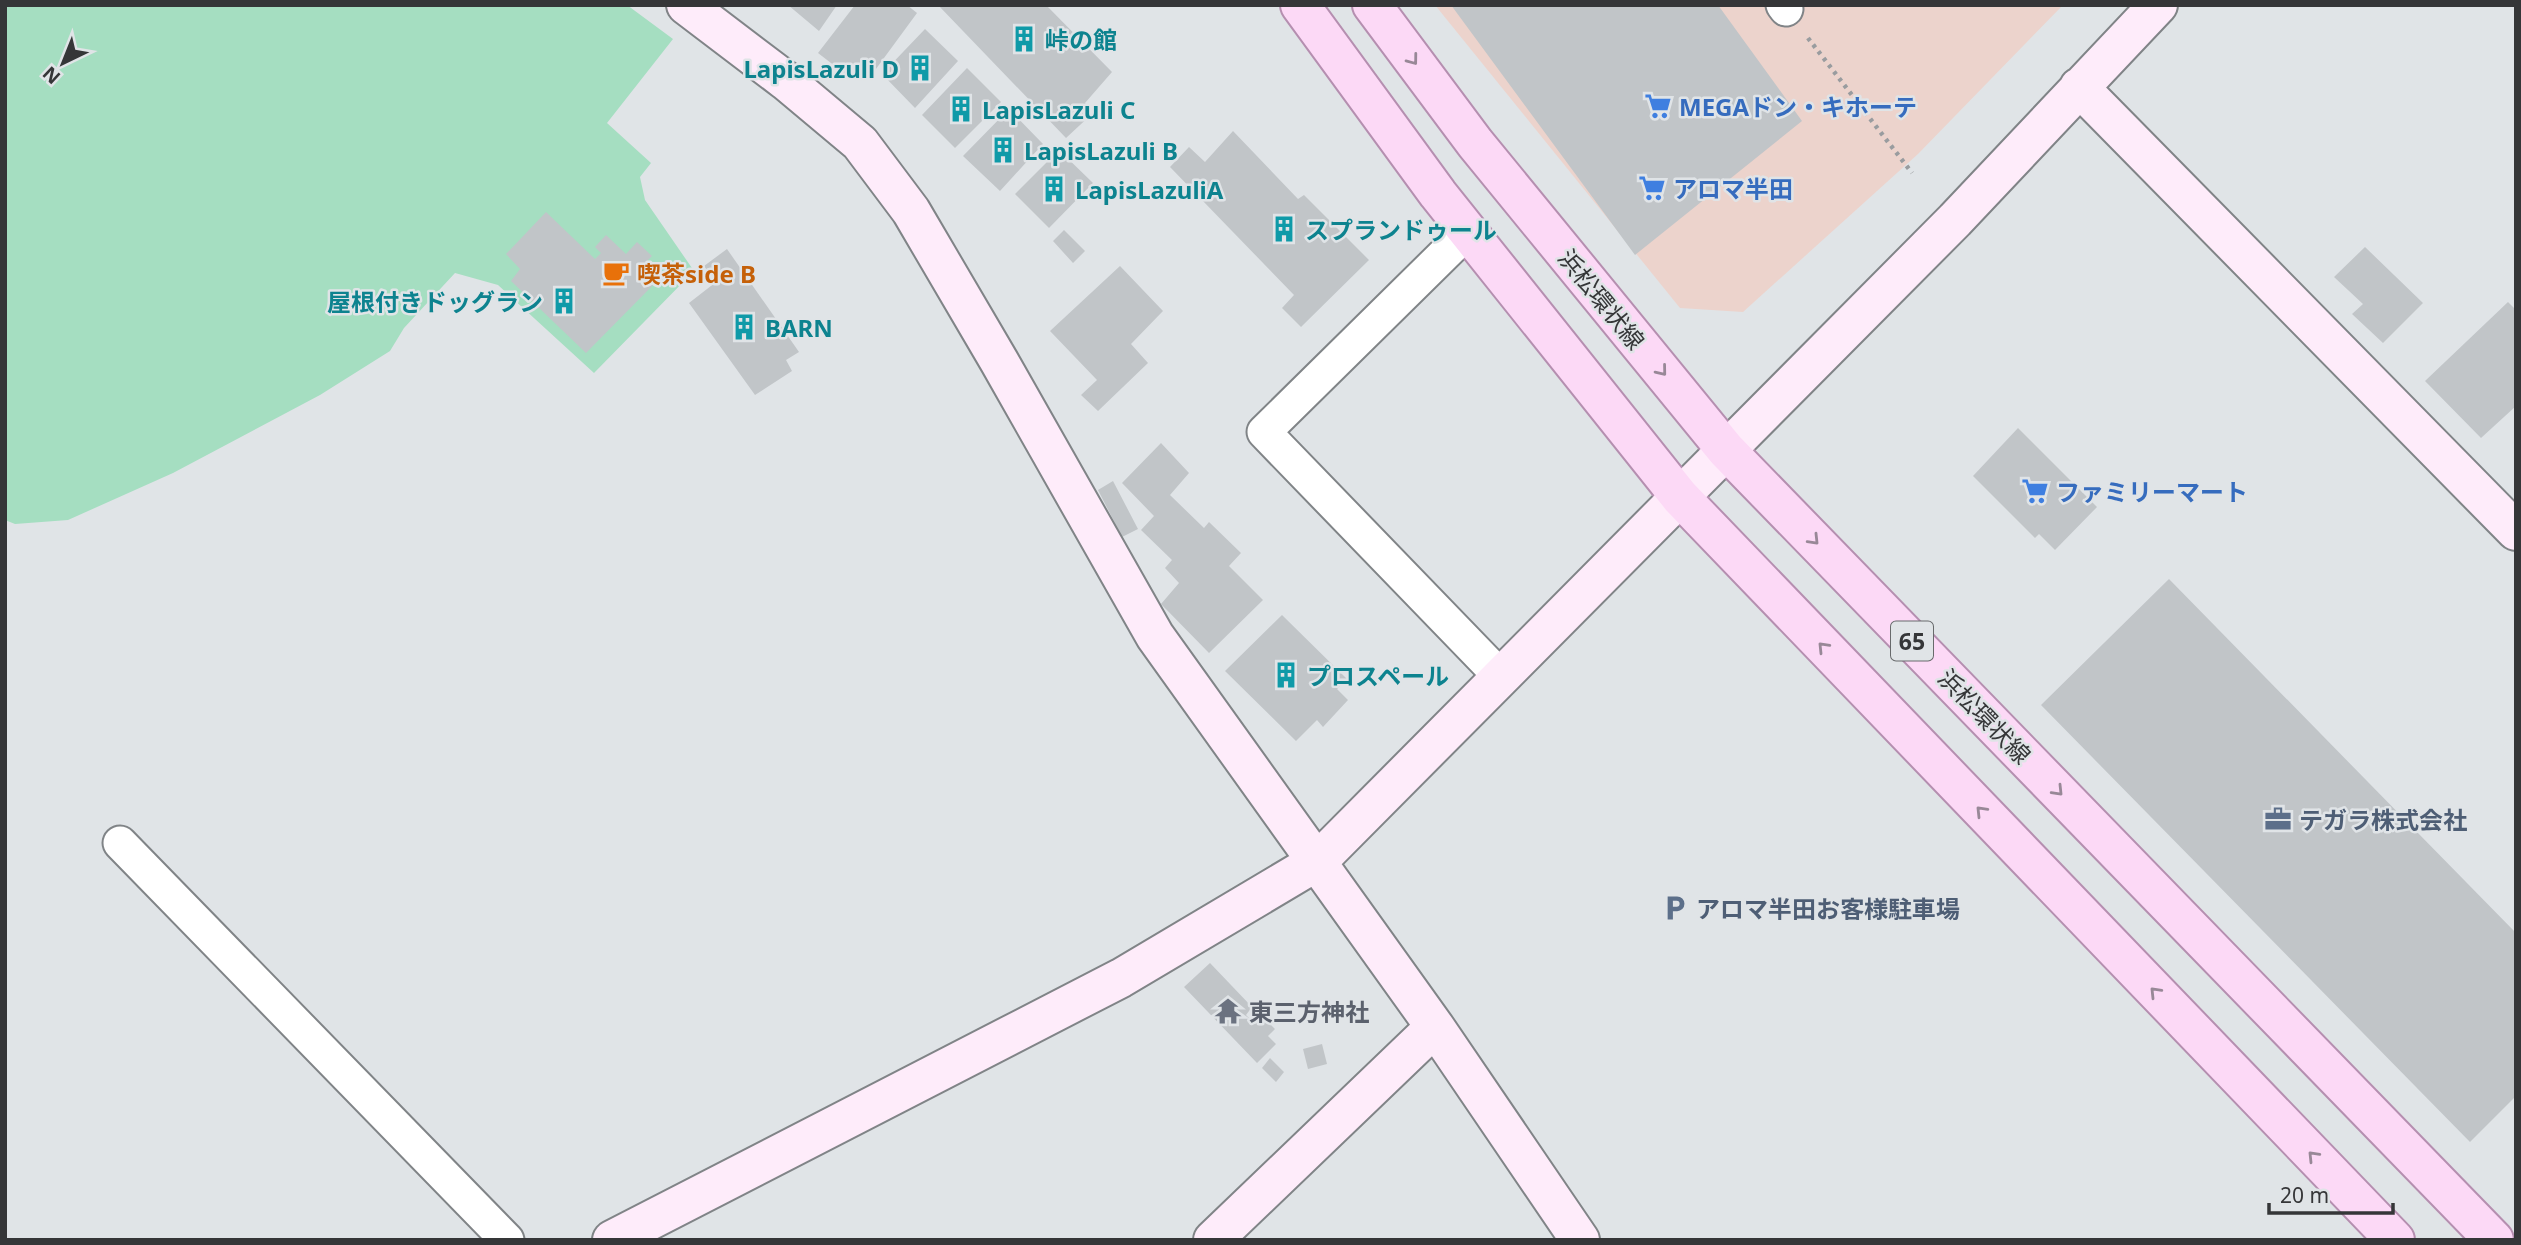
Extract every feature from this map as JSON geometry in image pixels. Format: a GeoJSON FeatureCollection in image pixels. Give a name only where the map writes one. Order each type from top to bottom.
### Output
{"type":"FeatureCollection","features":[{"type":"Feature","properties":{"kind":"main road"},"geometry":{"type":"LineString","coordinates":[[1300,5],[1468,231],[1679,497],[2395,1240]]}},
{"type":"Feature","properties":{"kind":"main road","name":"浜松環状線"},"geometry":{"type":"LineString","coordinates":[[1372,5],[1475,143],[1726,450],[2494,1240]]}},
{"type":"Feature","properties":{"kind":"street"},"geometry":{"type":"LineString","coordinates":[[686,5],[786,81],[860,143],[911,211],[1155,636],[1435,1027],[1580,1240]]}},
{"type":"Feature","properties":{"kind":"street"},"geometry":{"type":"LineString","coordinates":[[612,1240],[1121,978],[1318,861],[1955,220],[2158,5]]}},
{"type":"Feature","properties":{"kind":"street"},"geometry":{"type":"LineString","coordinates":[[2078,87],[2516,531]]}},
{"type":"Feature","properties":{"kind":"street"},"geometry":{"type":"LineString","coordinates":[[1468,231],[1264,432],[1501,677]]}},
{"type":"Feature","properties":{"kind":"street"},"geometry":{"type":"LineString","coordinates":[[120,843],[508,1240]]}},
{"type":"Feature","properties":{"kind":"street"},"geometry":{"type":"LineString","coordinates":[[1213,1240],[1435,1027]]}},
{"type":"Feature","properties":{"kind":"path"},"geometry":{"type":"LineString","coordinates":[[1784,7],[1912,173]]}},
{"type":"Feature","properties":{"kind":"shaded area"},"geometry":{"type":"Polygon","coordinates":[[[1435,5],[2063,5],[1918,154],[1743,312],[1680,308],[1435,5]]]}},
{"type":"Feature","properties":{"kind":"green space"},"geometry":{"type":"Polygon","coordinates":[[[5,5],[627,5],[673,39],[607,123],[651,163],[640,177],[645,200],[694,271],[594,373],[498,285],[455,273],[404,328],[390,351],[320,395],[173,473],[68,520],[15,524],[5,520],[5,5]]]}},
{"type":"Feature","properties":{"kind":"building"},"geometry":{"type":"Polygon","coordinates":[[[788,5],[837,5],[819,31],[788,5]]]}},
{"type":"Feature","properties":{"kind":"building"},"geometry":{"type":"Polygon","coordinates":[[[855,5],[907,5],[917,13],[873,73],[864,67],[853,80],[818,53],[855,5]]]}},
{"type":"Feature","properties":{"kind":"building","name":"峠の館"},"geometry":{"type":"Polygon","coordinates":[[[938,5],[1046,5],[1112,72],[1085,103],[1094,112],[1066,138],[938,5]]]}},
{"type":"Feature","properties":{"kind":"building","name":"アロマ半田"},"geometry":{"type":"Polygon","coordinates":[[[1451,5],[1718,5],[1802,121],[1635,255],[1451,5]]]}},
{"type":"Feature","properties":{"kind":"building","name":"LapisLazuli D"},"geometry":{"type":"Polygon","coordinates":[[[925,29],[958,61],[915,108],[882,74],[925,29]]]}},
{"type":"Feature","properties":{"kind":"building","name":"LapisLazuli C"},"geometry":{"type":"Polygon","coordinates":[[[967,68],[1001,102],[955,148],[922,115],[967,68]]]}},
{"type":"Feature","properties":{"kind":"building","name":"LapisLazuli B"},"geometry":{"type":"Polygon","coordinates":[[[1009,109],[1043,144],[1000,191],[963,156],[1009,109]]]}},
{"type":"Feature","properties":{"kind":"building","name":"スプランドゥール"},"geometry":{"type":"Polygon","coordinates":[[[1233,131],[1298,199],[1304,195],[1369,260],[1301,327],[1282,308],[1294,295],[1170,167],[1189,147],[1205,162],[1233,131]]]}},
{"type":"Feature","properties":{"kind":"building","name":"LapisLazuliA"},"geometry":{"type":"Polygon","coordinates":[[[1059,150],[1093,183],[1049,228],[1015,194],[1059,150]]]}},
{"type":"Feature","properties":{"kind":"building","name":"屋根付きドッグラン"},"geometry":{"type":"Polygon","coordinates":[[[546,212],[595,259],[601,253],[595,247],[606,235],[626,254],[637,242],[652,256],[642,266],[657,281],[586,353],[511,281],[520,269],[506,254],[546,212]]]}},
{"type":"Feature","properties":{"kind":"building"},"geometry":{"type":"Polygon","coordinates":[[[1064,230],[1085,251],[1073,263],[1053,241],[1064,230]]]}},
{"type":"Feature","properties":{"kind":"building"},"geometry":{"type":"Polygon","coordinates":[[[2365,247],[2423,303],[2383,343],[2352,314],[2363,304],[2334,277],[2365,247]]]}},
{"type":"Feature","properties":{"kind":"building","name":"BARN"},"geometry":{"type":"Polygon","coordinates":[[[727,249],[799,352],[786,360],[792,371],[755,395],[689,303],[716,282],[704,266],[727,249]]]}},
{"type":"Feature","properties":{"kind":"building"},"geometry":{"type":"Polygon","coordinates":[[[1120,266],[1163,311],[1131,344],[1148,363],[1098,411],[1081,395],[1097,380],[1050,331],[1120,266]]]}},
{"type":"Feature","properties":{"kind":"building"},"geometry":{"type":"Polygon","coordinates":[[[2508,302],[2516,310],[2516,406],[2481,438],[2425,381],[2508,302]]]}},
{"type":"Feature","properties":{"kind":"building","name":"ファミリーマート"},"geometry":{"type":"Polygon","coordinates":[[[2018,428],[2097,507],[2055,550],[2039,534],[2035,538],[1973,476],[2018,428]]]}},
{"type":"Feature","properties":{"kind":"building"},"geometry":{"type":"Polygon","coordinates":[[[1161,443],[1189,473],[1170,495],[1204,528],[1209,522],[1241,553],[1229,566],[1263,600],[1209,653],[1161,604],[1179,583],[1165,568],[1172,560],[1141,530],[1154,516],[1122,483],[1161,443]]]}},
{"type":"Feature","properties":{"kind":"building"},"geometry":{"type":"Polygon","coordinates":[[[1113,481],[1138,529],[1122,537],[1098,490],[1113,481]]]}},
{"type":"Feature","properties":{"kind":"building","name":"テガラ株式会社"},"geometry":{"type":"Polygon","coordinates":[[[2169,579],[2516,933],[2516,1096],[2470,1142],[2041,705],[2169,579]]]}},
{"type":"Feature","properties":{"kind":"building","name":"プロスペール"},"geometry":{"type":"Polygon","coordinates":[[[1282,615],[1347,679],[1337,689],[1348,700],[1323,727],[1317,720],[1296,741],[1225,671],[1282,615]]]}},
{"type":"Feature","properties":{"kind":"building","name":"東三方神社"},"geometry":{"type":"Polygon","coordinates":[[[1210,963],[1252,1007],[1246,1015],[1255,1024],[1262,1016],[1275,1029],[1268,1036],[1276,1044],[1257,1063],[1184,987],[1210,963]]]}},
{"type":"Feature","properties":{"kind":"building"},"geometry":{"type":"Polygon","coordinates":[[[1322,1044],[1327,1064],[1308,1069],[1303,1049],[1322,1044]]]}},
{"type":"Feature","properties":{"kind":"building"},"geometry":{"type":"Polygon","coordinates":[[[1270,1058],[1284,1072],[1276,1082],[1262,1068],[1270,1058]]]}},
{"type":"Feature","properties":{"kind":"place","name":"峠の館"},"geometry":{"type":"Point","coordinates":[1024,39]}},
{"type":"Feature","properties":{"kind":"place","name":"LapisLazuli D"},"geometry":{"type":"Point","coordinates":[920,68]}},
{"type":"Feature","properties":{"kind":"place","name":"MEGAドン・キホーテ"},"geometry":{"type":"Point","coordinates":[1658,106]}},
{"type":"Feature","properties":{"kind":"place","name":"LapisLazuli C"},"geometry":{"type":"Point","coordinates":[961,109]}},
{"type":"Feature","properties":{"kind":"place","name":"LapisLazuli B"},"geometry":{"type":"Point","coordinates":[1003,150]}},
{"type":"Feature","properties":{"kind":"place","name":"アロマ半田"},"geometry":{"type":"Point","coordinates":[1652,188]}},
{"type":"Feature","properties":{"kind":"place","name":"LapisLazuliA"},"geometry":{"type":"Point","coordinates":[1054,189]}},
{"type":"Feature","properties":{"kind":"place","name":"スプランドゥール"},"geometry":{"type":"Point","coordinates":[1284,229]}},
{"type":"Feature","properties":{"kind":"place","name":"喫茶side B"},"geometry":{"type":"Point","coordinates":[616,273]}},
{"type":"Feature","properties":{"kind":"place","name":"屋根付きドッグラン"},"geometry":{"type":"Point","coordinates":[564,301]}},
{"type":"Feature","properties":{"kind":"place","name":"BARN"},"geometry":{"type":"Point","coordinates":[744,327]}},
{"type":"Feature","properties":{"kind":"place","name":"ファミリーマート"},"geometry":{"type":"Point","coordinates":[2035,491]}},
{"type":"Feature","properties":{"kind":"place","name":"プロスペール"},"geometry":{"type":"Point","coordinates":[1286,675]}},
{"type":"Feature","properties":{"kind":"place","name":"テガラ株式会社"},"geometry":{"type":"Point","coordinates":[2278,819]}},
{"type":"Feature","properties":{"kind":"place","name":"アロマ半田お客様駐車場"},"geometry":{"type":"Point","coordinates":[1675,908]}},
{"type":"Feature","properties":{"kind":"place","name":"東三方神社"},"geometry":{"type":"Point","coordinates":[1228,1011]}}]}
